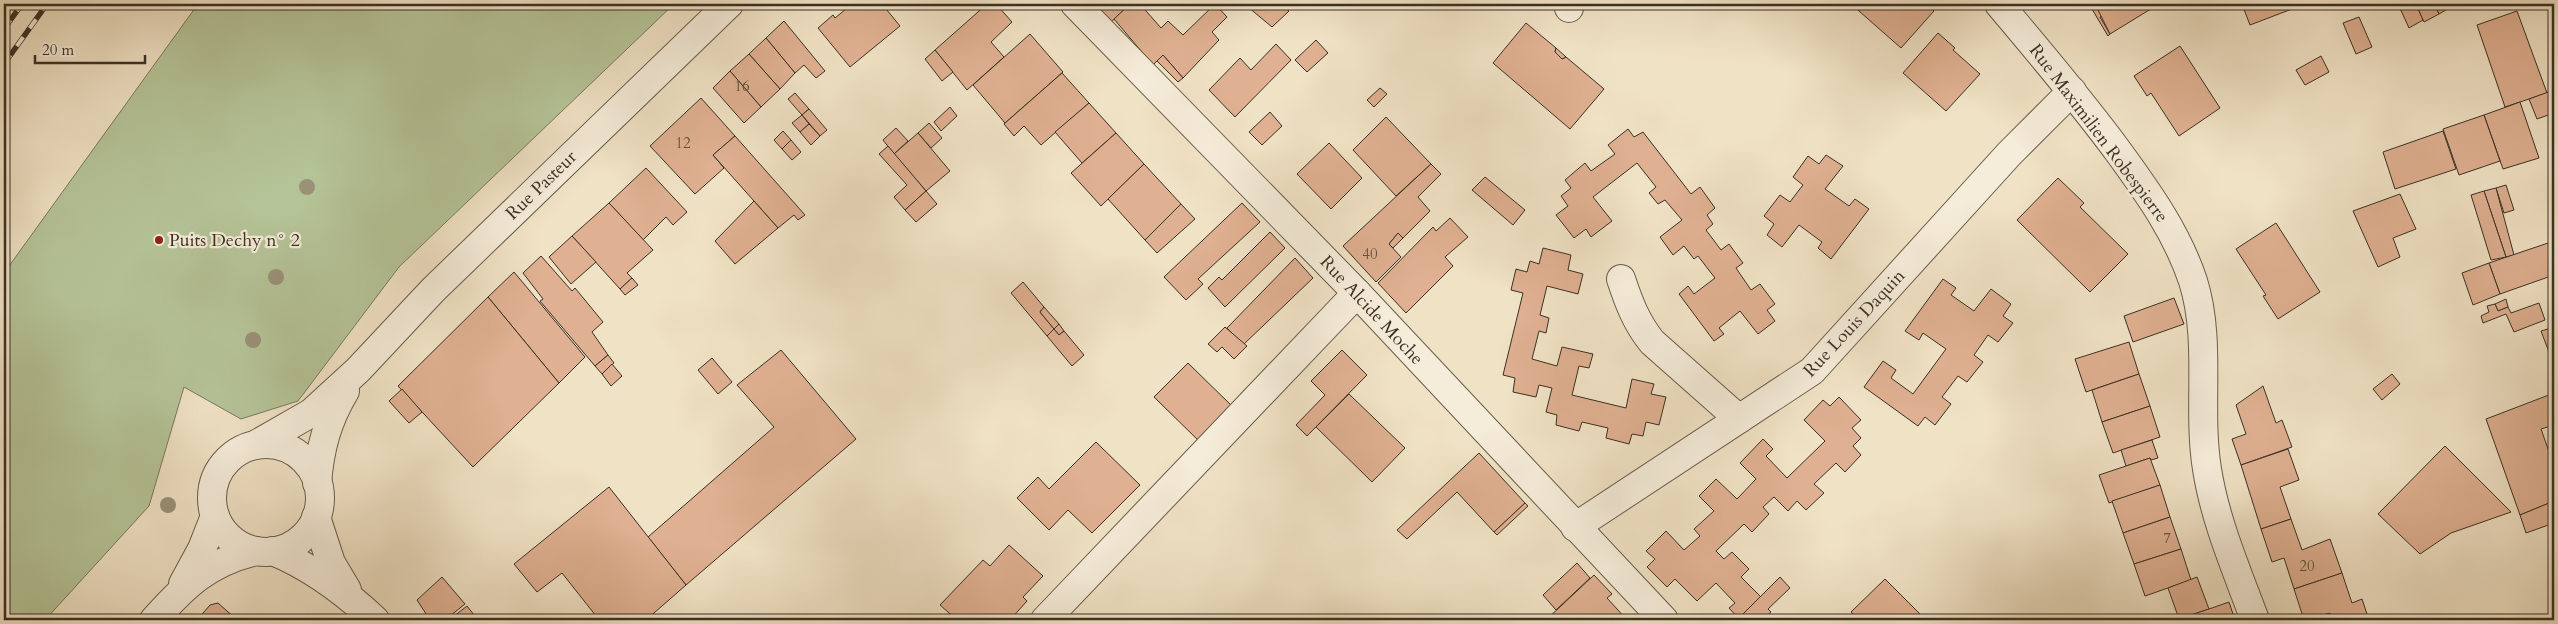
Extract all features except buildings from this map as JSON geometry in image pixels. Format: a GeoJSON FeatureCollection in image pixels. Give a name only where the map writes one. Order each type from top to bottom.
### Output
{"type":"FeatureCollection","features":[{"type":"Feature","properties":{"kind":"street","name":"Rue Pasteur"},"geometry":{"type":"LineString","coordinates":[[255,445],[311,413],[358,370],[433,290],[728,4]]}},
{"type":"Feature","properties":{"kind":"street","name":"Rue Alcide Moche"},"geometry":{"type":"LineString","coordinates":[[1075,4],[1357,293],[1664,620]]}},
{"type":"Feature","properties":{"kind":"street","name":"Rue Maximilien Robespierre"},"geometry":{"type":"LineString","coordinates":[[1999,4],[2072,91],[2150,196],[2171,229],[2193,283],[2201,330],[2206,469],[2219,520],[2255,620]]}},
{"type":"Feature","properties":{"kind":"street","name":"Rue Louis Daquin"},"geometry":{"type":"LineString","coordinates":[[1575,526],[1812,371],[2009,154],[2072,91]]}},
{"type":"Feature","properties":{"kind":"street"},"geometry":{"type":"LineString","coordinates":[[1621,279],[1632,311],[1652,342],[1739,419]]}},
{"type":"Feature","properties":{"kind":"street"},"geometry":{"type":"LineString","coordinates":[[1045,620],[1357,293]]}},
{"type":"Feature","properties":{"kind":"street","name":"Rue Pasteur"},"geometry":{"type":"LineString","coordinates":[[317,483],[320,449],[328,424],[358,370]]}},
{"type":"Feature","properties":{"kind":"street"},"geometry":{"type":"LineString","coordinates":[[154,620],[190,582],[217,564],[229,558],[265,551],[296,542],[308,531],[316,517],[320,500],[317,483],[311,469],[294,452],[271,444],[255,445],[232,456],[221,468],[213,491],[215,516],[223,530],[234,541],[265,551],[312,570],[352,598],[375,620]]}},
{"type":"Feature","properties":{"kind":"street"},"geometry":{"type":"LineString","coordinates":[[173,599],[202,549],[215,516]]}},
{"type":"Feature","properties":{"kind":"street"},"geometry":{"type":"LineString","coordinates":[[316,517],[331,563],[352,598]]}},
{"type":"Feature","properties":{"kind":"green space"},"geometry":{"type":"Polygon","coordinates":[[[198,4],[674,4],[399,267],[298,401],[241,419],[184,387],[149,506],[45,620],[4,620],[4,273],[198,4]]]}},
{"type":"Feature","properties":{"kind":"railway"},"geometry":{"type":"LineString","coordinates":[[4,29],[22,4]]}},
{"type":"Feature","properties":{"kind":"railway"},"geometry":{"type":"LineString","coordinates":[[4,64],[47,4]]}},
{"type":"Feature","properties":{"kind":"place","name":"Puits Dechy n° 2"},"geometry":{"type":"Point","coordinates":[159,240]}}]}
